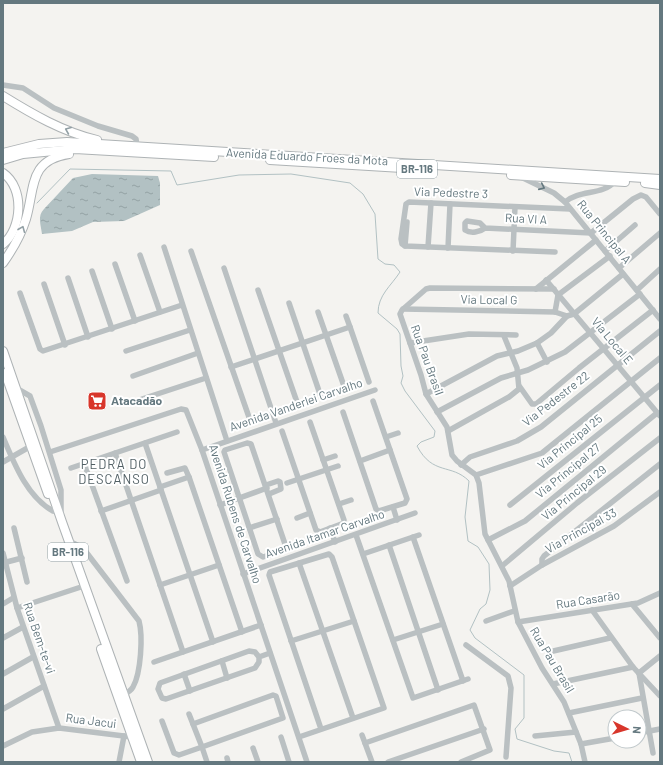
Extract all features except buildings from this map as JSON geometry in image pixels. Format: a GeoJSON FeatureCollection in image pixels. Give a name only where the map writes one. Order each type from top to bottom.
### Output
{"type":"FeatureCollection","features":[{"type":"Feature","properties":{"kind":"highway"},"geometry":{"type":"LineString","coordinates":[[3,96],[46,120],[68,130],[84,137],[119,148]]}},
{"type":"Feature","properties":{"kind":"highway","name":"Avenida Eduardo Froes da Mota"},"geometry":{"type":"LineString","coordinates":[[3,153],[19,148],[54,142],[175,155],[615,181],[660,185]]}},
{"type":"Feature","properties":{"kind":"highway","name":"Avenida Eduardo Froes da Mota"},"geometry":{"type":"LineString","coordinates":[[3,160],[18,155],[62,150],[137,146],[660,179]]}},
{"type":"Feature","properties":{"kind":"highway"},"geometry":{"type":"LineString","coordinates":[[3,263],[22,230],[27,217],[33,179],[42,166],[56,157],[68,154],[119,148]]}},
{"type":"Feature","properties":{"kind":"highway"},"geometry":{"type":"LineString","coordinates":[[3,173],[11,180],[15,188],[18,205],[13,232],[3,244]]}},
{"type":"Feature","properties":{"kind":"highway"},"geometry":{"type":"LineString","coordinates":[[3,351],[123,695],[148,762]]}},
{"type":"Feature","properties":{"kind":"highway","name":"BR-116"},"geometry":{"type":"LineString","coordinates":[[3,366],[81,587],[128,736]]}},
{"type":"Feature","properties":{"kind":"highway"},"geometry":{"type":"LineString","coordinates":[[128,736],[141,762]]}},
{"type":"Feature","properties":{"kind":"street"},"geometry":{"type":"LineString","coordinates":[[3,85],[22,88],[54,108],[98,126],[132,136],[136,139],[137,146]]}},
{"type":"Feature","properties":{"kind":"street","name":"Rua Principal A"},"geometry":{"type":"LineString","coordinates":[[516,175],[554,193],[566,202],[570,209],[592,233],[596,240],[660,319]]}},
{"type":"Feature","properties":{"kind":"street"},"geometry":{"type":"LineString","coordinates":[[566,202],[577,196],[609,188],[615,181]]}},
{"type":"Feature","properties":{"kind":"street"},"geometry":{"type":"LineString","coordinates":[[592,233],[636,197],[644,196],[660,214]]}},
{"type":"Feature","properties":{"kind":"street","name":"Via Pedestre 3"},"geometry":{"type":"LineString","coordinates":[[555,252],[405,246],[402,244],[401,239],[406,204],[408,202],[570,209]]}},
{"type":"Feature","properties":{"kind":"street"},"geometry":{"type":"LineString","coordinates":[[428,247],[431,203]]}},
{"type":"Feature","properties":{"kind":"street"},"geometry":{"type":"LineString","coordinates":[[448,248],[450,204]]}},
{"type":"Feature","properties":{"kind":"street"},"geometry":{"type":"LineString","coordinates":[[513,251],[515,207]]}},
{"type":"Feature","properties":{"kind":"street","name":"Rua VI A"},"geometry":{"type":"LineString","coordinates":[[485,228],[480,223],[469,221],[465,222],[466,231],[470,232],[480,231],[485,228],[592,233]]}},
{"type":"Feature","properties":{"kind":"street"},"geometry":{"type":"LineString","coordinates":[[605,251],[635,225]]}},
{"type":"Feature","properties":{"kind":"street"},"geometry":{"type":"LineString","coordinates":[[619,268],[660,233]]}},
{"type":"Feature","properties":{"kind":"street"},"geometry":{"type":"LineString","coordinates":[[536,289],[596,240]]}},
{"type":"Feature","properties":{"kind":"street"},"geometry":{"type":"LineString","coordinates":[[164,247],[227,441]]}},
{"type":"Feature","properties":{"kind":"street"},"geometry":{"type":"LineString","coordinates":[[191,251],[250,420]]}},
{"type":"Feature","properties":{"kind":"street"},"geometry":{"type":"LineString","coordinates":[[140,255],[160,312]]}},
{"type":"Feature","properties":{"kind":"street"},"geometry":{"type":"LineString","coordinates":[[555,312],[558,295],[610,256]]}},
{"type":"Feature","properties":{"kind":"street"},"geometry":{"type":"LineString","coordinates":[[115,264],[135,321]]}},
{"type":"Feature","properties":{"kind":"street"},"geometry":{"type":"LineString","coordinates":[[224,268],[276,423]]}},
{"type":"Feature","properties":{"kind":"street"},"geometry":{"type":"LineString","coordinates":[[437,412],[501,378],[516,372],[528,370],[565,352],[591,333],[638,292],[660,269]]}},
{"type":"Feature","properties":{"kind":"street"},"geometry":{"type":"LineString","coordinates":[[92,271],[112,329]]}},
{"type":"Feature","properties":{"kind":"street"},"geometry":{"type":"LineString","coordinates":[[426,394],[490,359],[537,343],[551,333],[568,316],[574,314],[623,274]]}},
{"type":"Feature","properties":{"kind":"street"},"geometry":{"type":"LineString","coordinates":[[68,278],[88,337]]}},
{"type":"Feature","properties":{"kind":"street","name":"Via Local E"},"geometry":{"type":"LineString","coordinates":[[546,280],[659,414]]}},
{"type":"Feature","properties":{"kind":"street"},"geometry":{"type":"LineString","coordinates":[[44,284],[65,345]]}},
{"type":"Feature","properties":{"kind":"street"},"geometry":{"type":"LineString","coordinates":[[403,309],[426,289],[554,289]]}},
{"type":"Feature","properties":{"kind":"street"},"geometry":{"type":"LineString","coordinates":[[258,290],[298,405]]}},
{"type":"Feature","properties":{"kind":"street"},"geometry":{"type":"LineString","coordinates":[[20,293],[41,350],[45,351],[182,305]]}},
{"type":"Feature","properties":{"kind":"street"},"geometry":{"type":"LineString","coordinates":[[289,302],[321,397]]}},
{"type":"Feature","properties":{"kind":"street","name":"Via Local G"},"geometry":{"type":"LineString","coordinates":[[403,309],[555,312],[568,316]]}},
{"type":"Feature","properties":{"kind":"street","name":"Rua Pau Brasil"},"geometry":{"type":"LineString","coordinates":[[403,309],[400,314],[401,321],[421,374],[426,394],[448,431],[451,452],[454,458],[461,465],[476,475],[481,495],[484,528],[488,540],[502,566],[510,586],[514,611],[518,622],[542,668],[553,684],[569,713],[586,762]]}},
{"type":"Feature","properties":{"kind":"street"},"geometry":{"type":"LineString","coordinates":[[504,336],[512,352],[517,368],[516,372],[520,387],[532,404],[536,404],[653,310]]}},
{"type":"Feature","properties":{"kind":"street"},"geometry":{"type":"LineString","coordinates":[[318,312],[345,389]]}},
{"type":"Feature","properties":{"kind":"street"},"geometry":{"type":"LineString","coordinates":[[346,316],[368,382]]}},
{"type":"Feature","properties":{"kind":"street"},"geometry":{"type":"LineString","coordinates":[[231,367],[350,327]]}},
{"type":"Feature","properties":{"kind":"street"},"geometry":{"type":"LineString","coordinates":[[126,351],[190,330]]}},
{"type":"Feature","properties":{"kind":"street","name":"Via Pedestre 22"},"geometry":{"type":"LineString","coordinates":[[461,465],[470,457],[517,441],[541,427],[660,331]]}},
{"type":"Feature","properties":{"kind":"street"},"geometry":{"type":"LineString","coordinates":[[410,343],[474,334],[504,336],[516,335]]}},
{"type":"Feature","properties":{"kind":"street"},"geometry":{"type":"LineString","coordinates":[[537,343],[547,362]]}},
{"type":"Feature","properties":{"kind":"street"},"geometry":{"type":"LineString","coordinates":[[133,376],[198,353]]}},
{"type":"Feature","properties":{"kind":"street"},"geometry":{"type":"LineString","coordinates":[[476,475],[542,453],[660,358]]}},
{"type":"Feature","properties":{"kind":"street"},"geometry":{"type":"LineString","coordinates":[[142,399],[206,378]]}},
{"type":"Feature","properties":{"kind":"street","name":"Via Principal 25"},"geometry":{"type":"LineString","coordinates":[[510,505],[660,385]]}},
{"type":"Feature","properties":{"kind":"street"},"geometry":{"type":"LineString","coordinates":[[448,431],[509,397],[520,387]]}},
{"type":"Feature","properties":{"kind":"street"},"geometry":{"type":"LineString","coordinates":[[16,388],[29,395],[50,452],[62,494],[62,522]]}},
{"type":"Feature","properties":{"kind":"street","name":"Avenida Vanderlei Carvalho"},"geometry":{"type":"LineString","coordinates":[[202,450],[276,423],[375,390]]}},
{"type":"Feature","properties":{"kind":"street"},"geometry":{"type":"LineString","coordinates":[[343,412],[376,509],[379,511],[405,503],[407,500],[373,401]]}},
{"type":"Feature","properties":{"kind":"street","name":"Avenida Rubens de Carvalho"},"geometry":{"type":"LineString","coordinates":[[50,452],[183,409],[187,412],[202,450],[307,762]]}},
{"type":"Feature","properties":{"kind":"street","name":"Via Principal 27"},"geometry":{"type":"LineString","coordinates":[[488,540],[525,521],[659,414]]}},
{"type":"Feature","properties":{"kind":"street"},"geometry":{"type":"LineString","coordinates":[[282,431],[317,531],[330,528],[344,522],[310,422]]}},
{"type":"Feature","properties":{"kind":"street"},"geometry":{"type":"LineString","coordinates":[[70,468],[177,432]]}},
{"type":"Feature","properties":{"kind":"street"},"geometry":{"type":"LineString","coordinates":[[386,437],[398,433]]}},
{"type":"Feature","properties":{"kind":"street"},"geometry":{"type":"LineString","coordinates":[[3,437],[28,487],[46,507],[54,511]]}},
{"type":"Feature","properties":{"kind":"street","name":"Via Principal 29"},"geometry":{"type":"LineString","coordinates":[[502,566],[577,503],[660,438]]}},
{"type":"Feature","properties":{"kind":"street"},"geometry":{"type":"LineString","coordinates":[[145,443],[213,642]]}},
{"type":"Feature","properties":{"kind":"street"},"geometry":{"type":"LineString","coordinates":[[250,443],[286,547],[284,550],[260,556],[239,498],[224,453],[225,450],[250,443]]}},
{"type":"Feature","properties":{"kind":"street"},"geometry":{"type":"LineString","coordinates":[[3,462],[31,446]]}},
{"type":"Feature","properties":{"kind":"street"},"geometry":{"type":"LineString","coordinates":[[360,461],[390,450]]}},
{"type":"Feature","properties":{"kind":"street"},"geometry":{"type":"LineString","coordinates":[[115,453],[132,499],[183,652]]}},
{"type":"Feature","properties":{"kind":"street"},"geometry":{"type":"LineString","coordinates":[[323,460],[335,456]]}},
{"type":"Feature","properties":{"kind":"street"},"geometry":{"type":"LineString","coordinates":[[84,463],[127,581]]}},
{"type":"Feature","properties":{"kind":"street"},"geometry":{"type":"LineString","coordinates":[[542,565],[542,559],[544,556],[660,464]]}},
{"type":"Feature","properties":{"kind":"street"},"geometry":{"type":"LineString","coordinates":[[287,483],[338,466]]}},
{"type":"Feature","properties":{"kind":"street"},"geometry":{"type":"LineString","coordinates":[[167,473],[185,468],[190,477],[242,632]]}},
{"type":"Feature","properties":{"kind":"street"},"geometry":{"type":"LineString","coordinates":[[101,510],[190,477]]}},
{"type":"Feature","properties":{"kind":"street"},"geometry":{"type":"LineString","coordinates":[[220,505],[267,489]]}},
{"type":"Feature","properties":{"kind":"street","name":"Via Principal 33"},"geometry":{"type":"LineString","coordinates":[[510,586],[542,565],[614,526],[660,492]]}},
{"type":"Feature","properties":{"kind":"street"},"geometry":{"type":"LineString","coordinates":[[339,504],[351,500]]}},
{"type":"Feature","properties":{"kind":"street"},"geometry":{"type":"LineString","coordinates":[[393,507],[397,520]]}},
{"type":"Feature","properties":{"kind":"street"},"geometry":{"type":"LineString","coordinates":[[297,518],[310,513]]}},
{"type":"Feature","properties":{"kind":"street","name":"Avenida Itamar Carvalho"},"geometry":{"type":"LineString","coordinates":[[243,574],[415,513]]}},
{"type":"Feature","properties":{"kind":"street"},"geometry":{"type":"LineString","coordinates":[[250,528],[276,519]]}},
{"type":"Feature","properties":{"kind":"street"},"geometry":{"type":"LineString","coordinates":[[14,528],[27,582]]}},
{"type":"Feature","properties":{"kind":"street"},"geometry":{"type":"LineString","coordinates":[[330,528],[335,542]]}},
{"type":"Feature","properties":{"kind":"street"},"geometry":{"type":"LineString","coordinates":[[363,554],[419,534]]}},
{"type":"Feature","properties":{"kind":"street"},"geometry":{"type":"LineString","coordinates":[[356,535],[413,698],[465,680],[443,624],[413,537]]}},
{"type":"Feature","properties":{"kind":"street"},"geometry":{"type":"LineString","coordinates":[[69,541],[83,548],[139,621],[141,649],[135,682],[131,690],[123,695]]}},
{"type":"Feature","properties":{"kind":"street"},"geometry":{"type":"LineString","coordinates":[[389,545],[438,690]]}},
{"type":"Feature","properties":{"kind":"street","name":"Rua Bem-te-vi"},"geometry":{"type":"LineString","coordinates":[[3,553],[4,563],[22,627],[59,728]]}},
{"type":"Feature","properties":{"kind":"street"},"geometry":{"type":"LineString","coordinates":[[299,737],[384,708],[331,555],[328,554],[270,572],[269,575],[321,729]]}},
{"type":"Feature","properties":{"kind":"street"},"geometry":{"type":"LineString","coordinates":[[4,563],[22,558]]}},
{"type":"Feature","properties":{"kind":"street"},"geometry":{"type":"LineString","coordinates":[[299,563],[353,718]]}},
{"type":"Feature","properties":{"kind":"street"},"geometry":{"type":"LineString","coordinates":[[160,585],[219,565]]}},
{"type":"Feature","properties":{"kind":"street"},"geometry":{"type":"LineString","coordinates":[[17,608],[81,587]]}},
{"type":"Feature","properties":{"kind":"street","name":"Rua Casarão"},"geometry":{"type":"LineString","coordinates":[[518,622],[632,604],[660,594]]}},
{"type":"Feature","properties":{"kind":"street"},"geometry":{"type":"LineString","coordinates":[[3,604],[13,598]]}},
{"type":"Feature","properties":{"kind":"street"},"geometry":{"type":"LineString","coordinates":[[632,604],[660,638]]}},
{"type":"Feature","properties":{"kind":"street"},"geometry":{"type":"LineString","coordinates":[[592,610],[610,638],[633,667],[660,696]]}},
{"type":"Feature","properties":{"kind":"street"},"geometry":{"type":"LineString","coordinates":[[486,620],[514,611]]}},
{"type":"Feature","properties":{"kind":"street"},"geometry":{"type":"LineString","coordinates":[[291,641],[354,621]]}},
{"type":"Feature","properties":{"kind":"street"},"geometry":{"type":"LineString","coordinates":[[393,640],[443,624]]}},
{"type":"Feature","properties":{"kind":"street"},"geometry":{"type":"LineString","coordinates":[[154,662],[261,625]]}},
{"type":"Feature","properties":{"kind":"street"},"geometry":{"type":"LineString","coordinates":[[3,638],[22,627]]}},
{"type":"Feature","properties":{"kind":"street"},"geometry":{"type":"LineString","coordinates":[[549,652],[610,638]]}},
{"type":"Feature","properties":{"kind":"street"},"geometry":{"type":"LineString","coordinates":[[466,645],[496,668],[504,672],[510,680],[512,688],[506,757]]}},
{"type":"Feature","properties":{"kind":"street"},"geometry":{"type":"LineString","coordinates":[[252,651],[259,657],[259,662],[255,668],[190,691],[165,699],[162,698],[158,692],[160,683],[184,674],[252,651]]}},
{"type":"Feature","properties":{"kind":"street"},"geometry":{"type":"LineString","coordinates":[[259,657],[270,653]]}},
{"type":"Feature","properties":{"kind":"street"},"geometry":{"type":"LineString","coordinates":[[3,674],[33,656]]}},
{"type":"Feature","properties":{"kind":"street"},"geometry":{"type":"LineString","coordinates":[[639,672],[660,656]]}},
{"type":"Feature","properties":{"kind":"street"},"geometry":{"type":"LineString","coordinates":[[222,661],[227,678]]}},
{"type":"Feature","properties":{"kind":"street"},"geometry":{"type":"LineString","coordinates":[[553,684],[633,667]]}},
{"type":"Feature","properties":{"kind":"street"},"geometry":{"type":"LineString","coordinates":[[639,672],[642,698],[653,753]]}},
{"type":"Feature","properties":{"kind":"street"},"geometry":{"type":"LineString","coordinates":[[184,674],[190,691]]}},
{"type":"Feature","properties":{"kind":"street"},"geometry":{"type":"LineString","coordinates":[[3,709],[44,686]]}},
{"type":"Feature","properties":{"kind":"street"},"geometry":{"type":"LineString","coordinates":[[162,721],[175,755],[283,718],[276,696],[273,695],[193,724]]}},
{"type":"Feature","properties":{"kind":"street"},"geometry":{"type":"LineString","coordinates":[[569,713],[642,698]]}},
{"type":"Feature","properties":{"kind":"street"},"geometry":{"type":"LineString","coordinates":[[364,743],[474,705],[484,729],[490,751],[461,762]]}},
{"type":"Feature","properties":{"kind":"street"},"geometry":{"type":"LineString","coordinates":[[189,714],[207,762]]}},
{"type":"Feature","properties":{"kind":"street","name":"Rua Jacui"},"geometry":{"type":"LineString","coordinates":[[3,746],[32,732],[59,728],[128,736]]}},
{"type":"Feature","properties":{"kind":"street"},"geometry":{"type":"LineString","coordinates":[[388,762],[484,729]]}},
{"type":"Feature","properties":{"kind":"street"},"geometry":{"type":"LineString","coordinates":[[649,732],[660,729]]}},
{"type":"Feature","properties":{"kind":"street"},"geometry":{"type":"LineString","coordinates":[[535,736],[576,732]]}},
{"type":"Feature","properties":{"kind":"street"},"geometry":{"type":"LineString","coordinates":[[362,735],[372,762]]}},
{"type":"Feature","properties":{"kind":"street"},"geometry":{"type":"LineString","coordinates":[[118,762],[128,736]]}},
{"type":"Feature","properties":{"kind":"street"},"geometry":{"type":"LineString","coordinates":[[281,737],[288,762]]}},
{"type":"Feature","properties":{"kind":"street"},"geometry":{"type":"LineString","coordinates":[[581,744],[607,739]]}},
{"type":"Feature","properties":{"kind":"street"},"geometry":{"type":"LineString","coordinates":[[253,748],[258,762]]}},
{"type":"Feature","properties":{"kind":"water"},"geometry":{"type":"Polygon","coordinates":[[[92,174],[158,176],[160,183],[160,205],[124,221],[93,222],[72,231],[42,234],[40,218],[44,209],[73,178],[92,174]]]}},
{"type":"Feature","properties":{"kind":"waterway"},"geometry":{"type":"LineString","coordinates":[[37,203],[70,169],[171,171],[177,185],[239,175],[291,174],[350,183],[363,194],[375,214],[378,259],[385,264],[394,265],[400,272],[380,301],[378,313],[397,329],[400,334],[401,366],[403,376],[401,383],[405,391],[435,431],[434,437],[421,442],[417,446],[429,462],[436,466],[456,472],[469,481],[465,517],[468,541],[478,547],[489,564],[490,590],[486,604],[480,609],[470,630],[475,638],[524,675],[524,718],[515,729],[517,739],[554,751],[569,753],[572,762]]}},
{"type":"Feature","properties":{"kind":"place","name":"Atacadão"},"geometry":{"type":"Point","coordinates":[97,401]}},
{"type":"Feature","properties":{"kind":"district","name":"PEDRA DO DESCANSO"},"geometry":{"type":"Point","coordinates":[114,472]}}]}
